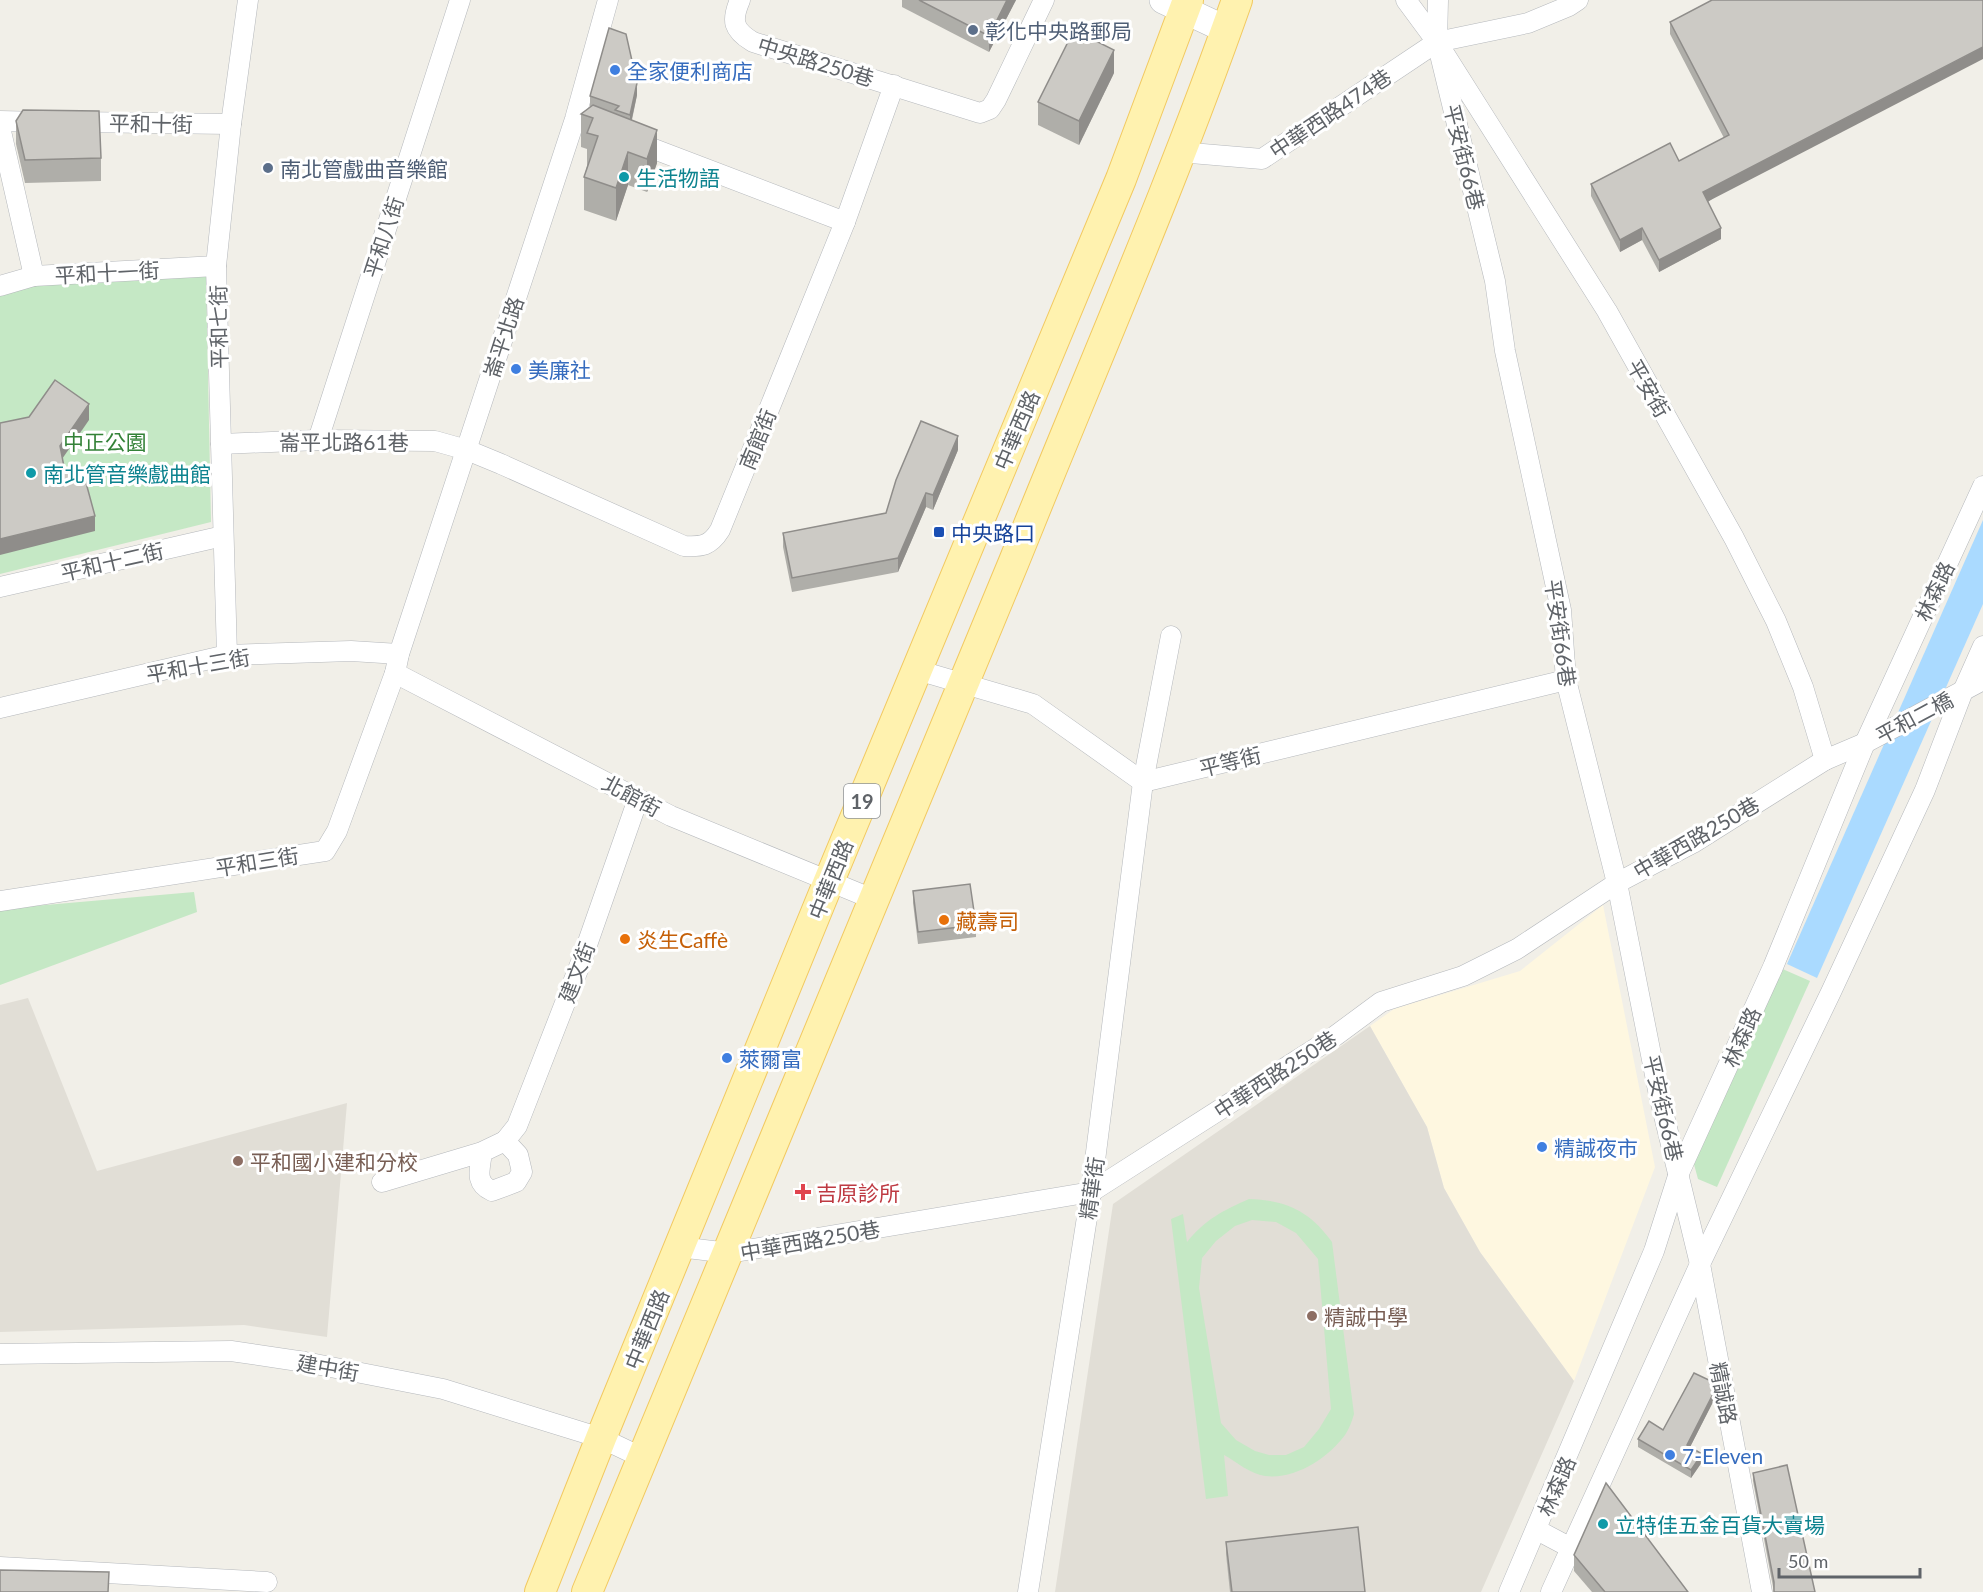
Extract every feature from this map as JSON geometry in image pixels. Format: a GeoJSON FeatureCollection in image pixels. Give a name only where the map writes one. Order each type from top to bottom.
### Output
{"type":"FeatureCollection","features":[{"type":"Feature","properties":{"kind":"main road","name":"19"},"geometry":{"type":"LineString","coordinates":[[587,1592],[964,683],[1179,152],[1237,0]]}},
{"type":"Feature","properties":{"kind":"main road","name":"中華西路"},"geometry":{"type":"LineString","coordinates":[[540,1592],[829,881],[1121,179],[1179,4]]}},
{"type":"Feature","properties":{"kind":"street","name":"平和七街"},"geometry":{"type":"LineString","coordinates":[[227,655],[216,266],[231,124],[248,0]]}},
{"type":"Feature","properties":{"kind":"street","name":"平和八街"},"geometry":{"type":"LineString","coordinates":[[318,440],[460,0]]}},
{"type":"Feature","properties":{"kind":"street","name":"中央路250巷"},"geometry":{"type":"LineString","coordinates":[[740,0],[735,12],[734,24],[741,35],[753,42],[894,85]]}},
{"type":"Feature","properties":{"kind":"street"},"geometry":{"type":"LineString","coordinates":[[894,85],[970,111],[980,113],[990,109],[1044,0]]}},
{"type":"Feature","properties":{"kind":"street","name":"平安街"},"geometry":{"type":"LineString","coordinates":[[1406,0],[1437,42],[1607,311],[1734,538],[1776,621],[1803,687],[1825,760]]}},
{"type":"Feature","properties":{"kind":"street","name":"平安街66巷"},"geometry":{"type":"LineString","coordinates":[[1438,0],[1437,42],[1495,281],[1505,351],[1561,610],[1566,680],[1617,883],[1659,1095],[1700,1264]]}},
{"type":"Feature","properties":{"kind":"street"},"geometry":{"type":"LineString","coordinates":[[1437,42],[1528,23],[1578,0]]}},
{"type":"Feature","properties":{"kind":"street","name":"崙平北路"},"geometry":{"type":"LineString","coordinates":[[395,673],[399,654],[574,119],[603,2]]}},
{"type":"Feature","properties":{"kind":"street"},"geometry":{"type":"LineString","coordinates":[[1179,4],[1227,30]]}},
{"type":"Feature","properties":{"kind":"street","name":"中華西路474巷"},"geometry":{"type":"LineString","coordinates":[[1179,152],[1262,159],[1437,42]]}},
{"type":"Feature","properties":{"kind":"street","name":"南館街"},"geometry":{"type":"LineString","coordinates":[[466,450],[684,546],[699,547],[714,540],[845,222],[894,85]]}},
{"type":"Feature","properties":{"kind":"street"},"geometry":{"type":"LineString","coordinates":[[574,119],[596,127]]}},
{"type":"Feature","properties":{"kind":"street","name":"平和十街"},"geometry":{"type":"LineString","coordinates":[[0,121],[231,124]]}},
{"type":"Feature","properties":{"kind":"street"},"geometry":{"type":"LineString","coordinates":[[0,127],[34,276]]}},
{"type":"Feature","properties":{"kind":"street"},"geometry":{"type":"LineString","coordinates":[[618,135],[845,222]]}},
{"type":"Feature","properties":{"kind":"street","name":"平和十一街"},"geometry":{"type":"LineString","coordinates":[[0,286],[34,276],[216,266]]}},
{"type":"Feature","properties":{"kind":"street","name":"崙平北路61巷"},"geometry":{"type":"LineString","coordinates":[[220,444],[318,440],[435,441],[466,450]]}},
{"type":"Feature","properties":{"kind":"street","name":"林森路"},"geometry":{"type":"LineString","coordinates":[[1509,1592],[1654,1251],[1679,1173],[1773,967],[1866,743],[1983,486]]}},
{"type":"Feature","properties":{"kind":"street","name":"平和十二街"},"geometry":{"type":"LineString","coordinates":[[0,586],[223,536]]}},
{"type":"Feature","properties":{"kind":"street","name":"精華街"},"geometry":{"type":"LineString","coordinates":[[1027,1591],[1091,1192],[1143,782],[1171,636]]}},
{"type":"Feature","properties":{"kind":"street","name":"林森路"},"geometry":{"type":"LineString","coordinates":[[1551,1592],[1700,1264],[1925,790],[1983,646]]}},
{"type":"Feature","properties":{"kind":"street","name":"平和十三街"},"geometry":{"type":"LineString","coordinates":[[0,708],[227,655],[351,651],[399,654]]}},
{"type":"Feature","properties":{"kind":"street"},"geometry":{"type":"LineString","coordinates":[[917,670],[1033,704],[1143,782]]}},
{"type":"Feature","properties":{"kind":"street","name":"北館街"},"geometry":{"type":"LineString","coordinates":[[395,673],[671,816],[875,900]]}},
{"type":"Feature","properties":{"kind":"street","name":"平和三街"},"geometry":{"type":"LineString","coordinates":[[0,901],[325,851],[337,831],[395,673]]}},
{"type":"Feature","properties":{"kind":"street","name":"平等街"},"geometry":{"type":"LineString","coordinates":[[1143,782],[1566,680]]}},
{"type":"Feature","properties":{"kind":"street"},"geometry":{"type":"LineString","coordinates":[[1963,691],[1983,680]]}},
{"type":"Feature","properties":{"kind":"street","name":"平和二橋"},"geometry":{"type":"LineString","coordinates":[[1866,743],[1963,691]]}},
{"type":"Feature","properties":{"kind":"street"},"geometry":{"type":"LineString","coordinates":[[1825,760],[1866,743]]}},
{"type":"Feature","properties":{"kind":"street","name":"中華西路250巷"},"geometry":{"type":"LineString","coordinates":[[679,1247],[729,1253],[1091,1192],[1335,1036],[1381,1002],[1463,976],[1517,949],[1617,883],[1693,843],[1825,760]]}},
{"type":"Feature","properties":{"kind":"street","name":"建文街"},"geometry":{"type":"LineString","coordinates":[[505,1141],[517,1126],[581,962],[638,799]]}},
{"type":"Feature","properties":{"kind":"street"},"geometry":{"type":"LineString","coordinates":[[382,1182],[482,1152],[505,1141],[518,1155],[522,1172],[516,1182],[492,1191],[483,1187],[479,1179],[482,1152]]}},
{"type":"Feature","properties":{"kind":"street","name":"精誠路"},"geometry":{"type":"LineString","coordinates":[[1700,1264],[1762,1592]]}},
{"type":"Feature","properties":{"kind":"street","name":"建中街"},"geometry":{"type":"LineString","coordinates":[[0,1354],[231,1351],[443,1389],[601,1438],[643,1458]]}},
{"type":"Feature","properties":{"kind":"street"},"geometry":{"type":"LineString","coordinates":[[1537,1530],[1571,1548]]}},
{"type":"Feature","properties":{"kind":"street"},"geometry":{"type":"LineString","coordinates":[[0,1567],[267,1582],[249,1592]]}},
{"type":"Feature","properties":{"kind":"shaded area","name":"精誠夜市"},"geometry":{"type":"Polygon","coordinates":[[[1603,905],[1655,1167],[1574,1381],[1480,1252],[1444,1188],[1427,1127],[1370,1026],[1394,1009],[1520,971],[1603,905]]]}},
{"type":"Feature","properties":{"kind":"shaded area","name":"平和國小建和分校"},"geometry":{"type":"Polygon","coordinates":[[[28,998],[97,1171],[347,1103],[327,1337],[244,1325],[0,1332],[0,1005],[28,998]]]}},
{"type":"Feature","properties":{"kind":"shaded area","name":"精誠中學"},"geometry":{"type":"Polygon","coordinates":[[[1370,1026],[1427,1127],[1444,1188],[1480,1252],[1574,1381],[1481,1592],[1055,1592],[1113,1204],[1370,1026]]]}},
{"type":"Feature","properties":{"kind":"green space","name":"中正公園"},"geometry":{"type":"Polygon","coordinates":[[[206,276],[211,522],[0,574],[0,293],[35,283],[206,276]]]}},
{"type":"Feature","properties":{"kind":"green space"},"geometry":{"type":"Polygon","coordinates":[[[194,892],[197,912],[0,985],[0,909],[194,892]]]}},
{"type":"Feature","properties":{"kind":"green space"},"geometry":{"type":"Polygon","coordinates":[[[1778,967],[1810,981],[1717,1187],[1698,1179],[1692,1157],[1778,967]]]}},
{"type":"Feature","properties":{"kind":"green space"},"geometry":{"type":"Polygon","coordinates":[[[1249,1199],[1274,1202],[1296,1209],[1315,1222],[1332,1242],[1354,1414],[1345,1435],[1330,1452],[1310,1466],[1288,1475],[1259,1475],[1224,1455],[1228,1496],[1206,1499],[1171,1219],[1183,1214],[1187,1242],[1208,1221],[1249,1199]],[[1252,1220],[1235,1226],[1216,1241],[1202,1258],[1199,1288],[1221,1423],[1236,1440],[1255,1451],[1269,1455],[1286,1455],[1304,1447],[1319,1429],[1331,1409],[1318,1259],[1296,1233],[1276,1222],[1252,1220]]]}},
{"type":"Feature","properties":{"kind":"water"},"geometry":{"type":"Polygon","coordinates":[[[1983,520],[1983,604],[1817,978],[1787,964],[1983,520]]]}},
{"type":"Feature","properties":{"kind":"building"},"geometry":{"type":"Polygon","coordinates":[[[919,0],[1007,0],[989,36],[919,0]]]}},
{"type":"Feature","properties":{"kind":"building"},"geometry":{"type":"Polygon","coordinates":[[[1712,0],[1983,0],[1983,47],[1703,192],[1721,228],[1659,260],[1642,228],[1620,240],[1591,184],[1670,143],[1679,161],[1729,135],[1670,22],[1712,0]]]}},
{"type":"Feature","properties":{"kind":"building","name":"全家便利商店"},"geometry":{"type":"Polygon","coordinates":[[[609,28],[626,34],[637,83],[630,115],[615,110],[619,106],[590,96],[609,28]]]}},
{"type":"Feature","properties":{"kind":"building"},"geometry":{"type":"Polygon","coordinates":[[[1074,30],[1114,50],[1079,121],[1038,102],[1074,30]]]}},
{"type":"Feature","properties":{"kind":"building"},"geometry":{"type":"Polygon","coordinates":[[[593,105],[657,130],[647,159],[628,152],[616,188],[584,177],[598,136],[587,133],[593,118],[581,114],[593,105]]]}},
{"type":"Feature","properties":{"kind":"building"},"geometry":{"type":"Polygon","coordinates":[[[23,110],[99,111],[101,158],[25,160],[16,121],[23,110]]]}},
{"type":"Feature","properties":{"kind":"building","name":"南北管音樂戲曲館"},"geometry":{"type":"Polygon","coordinates":[[[55,380],[89,404],[60,446],[65,472],[82,468],[95,516],[0,539],[0,423],[29,417],[55,380]]]}},
{"type":"Feature","properties":{"kind":"building"},"geometry":{"type":"Polygon","coordinates":[[[921,421],[958,436],[933,495],[926,493],[898,558],[792,578],[783,533],[886,513],[896,480],[921,421]]]}},
{"type":"Feature","properties":{"kind":"building","name":"藏壽司"},"geometry":{"type":"Polygon","coordinates":[[[970,884],[976,925],[918,932],[913,891],[970,884]]]}},
{"type":"Feature","properties":{"kind":"building"},"geometry":{"type":"Polygon","coordinates":[[[1694,1373],[1711,1381],[1714,1392],[1687,1445],[1702,1454],[1691,1470],[1638,1439],[1649,1421],[1663,1430],[1694,1373]]]}},
{"type":"Feature","properties":{"kind":"building"},"geometry":{"type":"Polygon","coordinates":[[[1787,1465],[1815,1592],[1774,1592],[1753,1473],[1787,1465]]]}},
{"type":"Feature","properties":{"kind":"building","name":"立特佳五金百貨大賣場"},"geometry":{"type":"Polygon","coordinates":[[[1606,1483],[1688,1592],[1605,1592],[1574,1555],[1606,1483]]]}},
{"type":"Feature","properties":{"kind":"building"},"geometry":{"type":"Polygon","coordinates":[[[1358,1527],[1365,1592],[1232,1592],[1226,1542],[1358,1527]]]}},
{"type":"Feature","properties":{"kind":"building"},"geometry":{"type":"Polygon","coordinates":[[[0,1570],[109,1572],[108,1592],[0,1592],[0,1570]]]}},
{"type":"Feature","properties":{"kind":"place","name":"彰化中央路郵局"},"geometry":{"type":"Point","coordinates":[973,30]}},
{"type":"Feature","properties":{"kind":"place","name":"全家便利商店"},"geometry":{"type":"Point","coordinates":[615,70]}},
{"type":"Feature","properties":{"kind":"place","name":"南北管戲曲音樂館"},"geometry":{"type":"Point","coordinates":[268,168]}},
{"type":"Feature","properties":{"kind":"place","name":"生活物語"},"geometry":{"type":"Point","coordinates":[624,177]}},
{"type":"Feature","properties":{"kind":"place","name":"美廉社"},"geometry":{"type":"Point","coordinates":[516,369]}},
{"type":"Feature","properties":{"kind":"place","name":"南北管音樂戲曲館"},"geometry":{"type":"Point","coordinates":[31,473]}},
{"type":"Feature","properties":{"kind":"place","name":"中央路口"},"geometry":{"type":"Point","coordinates":[939,532]}},
{"type":"Feature","properties":{"kind":"place","name":"藏壽司"},"geometry":{"type":"Point","coordinates":[944,920]}},
{"type":"Feature","properties":{"kind":"place","name":"炎生Caffè"},"geometry":{"type":"Point","coordinates":[625,939]}},
{"type":"Feature","properties":{"kind":"place","name":"萊爾富"},"geometry":{"type":"Point","coordinates":[727,1058]}},
{"type":"Feature","properties":{"kind":"place","name":"精誠夜市"},"geometry":{"type":"Point","coordinates":[1542,1147]}},
{"type":"Feature","properties":{"kind":"place","name":"平和國小建和分校"},"geometry":{"type":"Point","coordinates":[238,1161]}},
{"type":"Feature","properties":{"kind":"place","name":"吉原診所"},"geometry":{"type":"Point","coordinates":[803,1192]}},
{"type":"Feature","properties":{"kind":"place","name":"精誠中學"},"geometry":{"type":"Point","coordinates":[1312,1316]}},
{"type":"Feature","properties":{"kind":"place","name":"7-Eleven"},"geometry":{"type":"Point","coordinates":[1670,1455]}},
{"type":"Feature","properties":{"kind":"place","name":"立特佳五金百貨大賣場"},"geometry":{"type":"Point","coordinates":[1603,1524]}}]}
